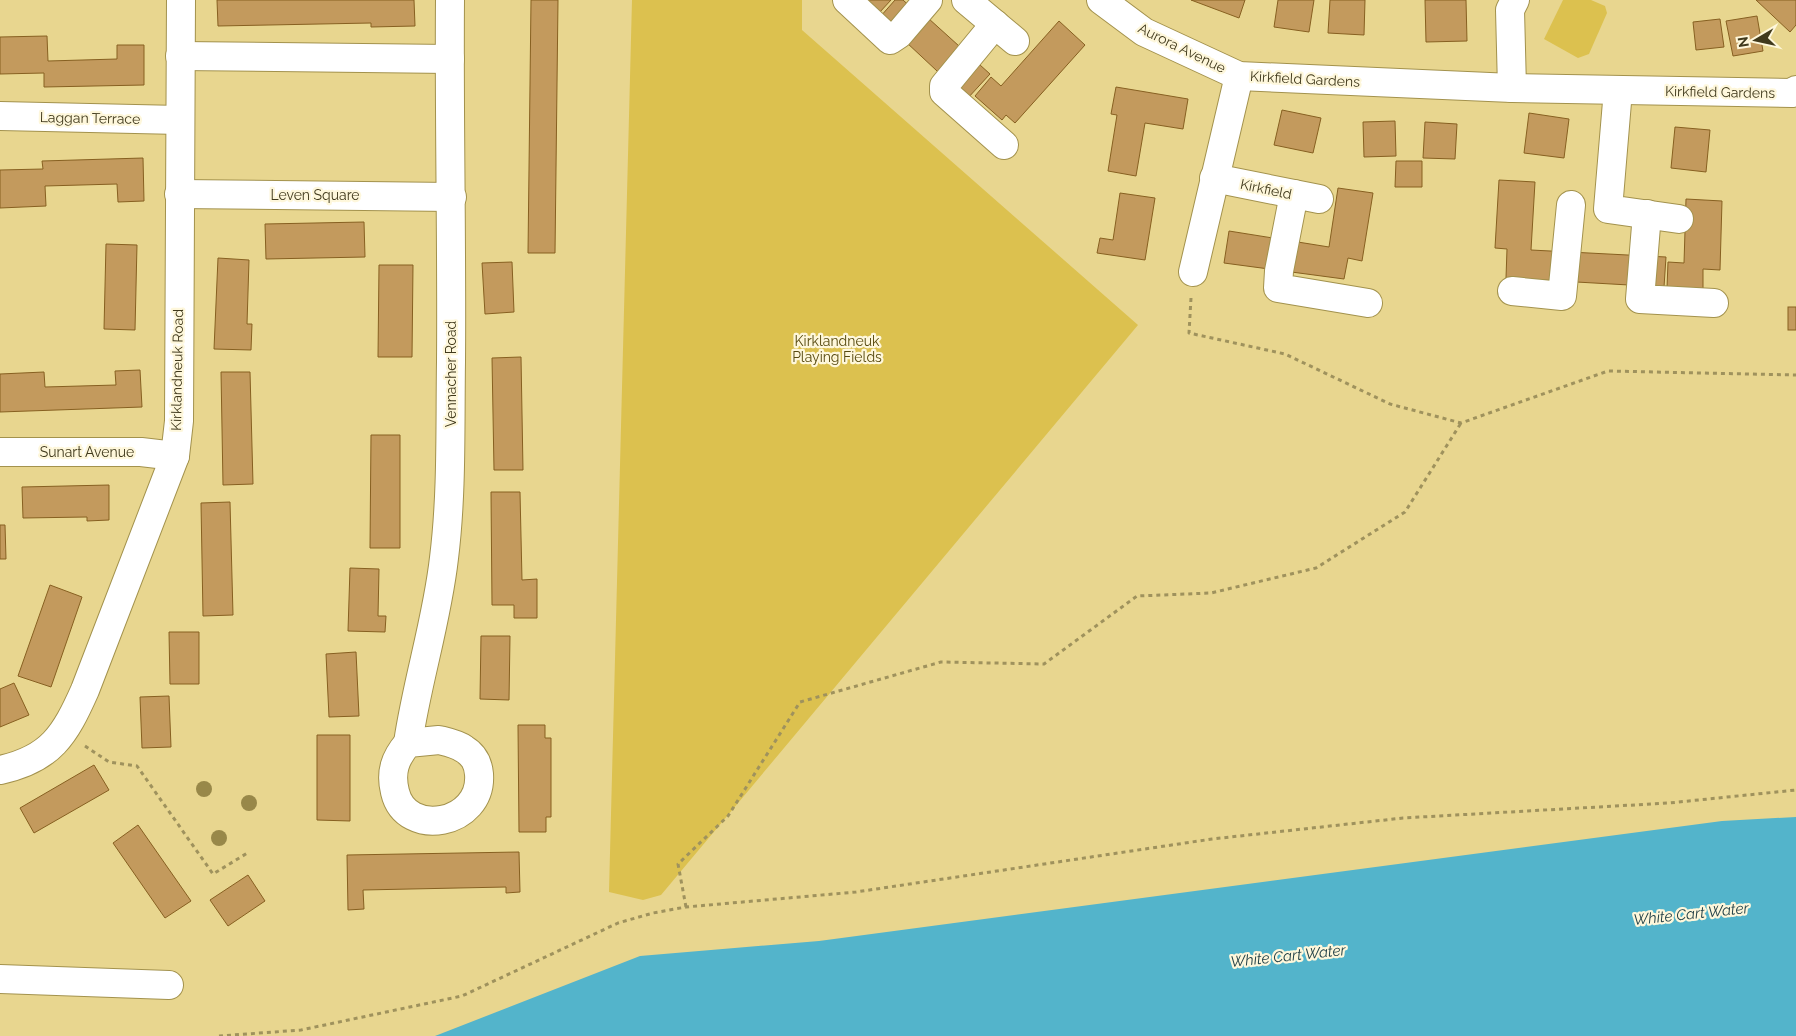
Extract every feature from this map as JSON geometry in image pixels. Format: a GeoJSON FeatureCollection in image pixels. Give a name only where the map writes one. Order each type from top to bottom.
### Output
{"type":"FeatureCollection","features":[{"type":"Feature","properties":{"kind":"street","name":"Kirklandneuk Road"},"geometry":{"type":"LineString","coordinates":[[0,770],[19,766],[48,750],[69,726],[85,690],[174,456],[179,421],[181,0]]}},
{"type":"Feature","properties":{"kind":"street","name":"Vennacher Road"},"geometry":{"type":"LineString","coordinates":[[408,744],[413,710],[425,664],[444,559],[450,462],[452,196],[450,0]]}},
{"type":"Feature","properties":{"kind":"street"},"geometry":{"type":"LineString","coordinates":[[847,0],[890,40],[899,34],[928,0]]}},
{"type":"Feature","properties":{"kind":"street","name":"Aurora Avenue"},"geometry":{"type":"LineString","coordinates":[[1101,0],[1144,32],[1239,76]]}},
{"type":"Feature","properties":{"kind":"street"},"geometry":{"type":"LineString","coordinates":[[1512,88],[1510,10],[1515,0]]}},
{"type":"Feature","properties":{"kind":"street"},"geometry":{"type":"LineString","coordinates":[[987,15],[944,86],[944,92],[1004,145]]}},
{"type":"Feature","properties":{"kind":"street"},"geometry":{"type":"LineString","coordinates":[[180,56],[450,59]]}},
{"type":"Feature","properties":{"kind":"street","name":"Kirkfield Gardens"},"geometry":{"type":"LineString","coordinates":[[1193,272],[1239,76],[1512,88],[1795,95]]}},
{"type":"Feature","properties":{"kind":"street"},"geometry":{"type":"LineString","coordinates":[[1608,209],[1618,90]]}},
{"type":"Feature","properties":{"kind":"street","name":"Laggan Terrace"},"geometry":{"type":"LineString","coordinates":[[0,116],[180,120]]}},
{"type":"Feature","properties":{"kind":"street","name":"Kirkfield"},"geometry":{"type":"LineString","coordinates":[[1214,178],[1307,197],[1279,271],[1278,288],[1368,303]]}},
{"type":"Feature","properties":{"kind":"street","name":"Leven Square"},"geometry":{"type":"LineString","coordinates":[[179,194],[452,196]]}},
{"type":"Feature","properties":{"kind":"street"},"geometry":{"type":"LineString","coordinates":[[1512,291],[1562,296],[1562,204],[1679,219]]}},
{"type":"Feature","properties":{"kind":"street"},"geometry":{"type":"LineString","coordinates":[[1647,214],[1640,299],[1714,303]]}},
{"type":"Feature","properties":{"kind":"street","name":"Sunart Avenue"},"geometry":{"type":"LineString","coordinates":[[0,452],[141,452],[174,456]]}},
{"type":"Feature","properties":{"kind":"street"},"geometry":{"type":"LineString","coordinates":[[0,979],[169,985]]}},
{"type":"Feature","properties":{"kind":"path"},"geometry":{"type":"LineString","coordinates":[[1193,272],[1189,333],[1284,354],[1390,404],[1461,423],[1608,371],[1796,375]]}},
{"type":"Feature","properties":{"kind":"path"},"geometry":{"type":"LineString","coordinates":[[686,907],[678,864],[728,816],[800,702],[941,662],[1044,664],[1137,596],[1211,592],[1316,568],[1404,512],[1461,423]]}},
{"type":"Feature","properties":{"kind":"path"},"geometry":{"type":"LineString","coordinates":[[64,732],[108,762],[137,766],[213,874],[249,852]]}},
{"type":"Feature","properties":{"kind":"path"},"geometry":{"type":"LineString","coordinates":[[219,1036],[301,1030],[462,996],[618,923],[653,913],[686,907],[856,892],[1212,839],[1384,820],[1669,803],[1796,790]]}},
{"type":"Feature","properties":{"kind":"green space","name":"Kirklandneuk Playing Fields"},"geometry":{"type":"Polygon","coordinates":[[[632,0],[802,0],[802,30],[1138,325],[661,895],[643,900],[609,892],[632,0]]]}},
{"type":"Feature","properties":{"kind":"green space"},"geometry":{"type":"Polygon","coordinates":[[[1563,0],[1591,0],[1605,6],[1607,13],[1589,54],[1578,58],[1544,39],[1563,0]]]}},
{"type":"Feature","properties":{"kind":"water","name":"White Cart Water"},"geometry":{"type":"Polygon","coordinates":[[[1796,817],[1796,1036],[435,1036],[640,956],[819,941],[1722,821],[1796,817]]]}},
{"type":"Feature","properties":{"kind":"building"},"geometry":{"type":"Polygon","coordinates":[[[217,0],[414,0],[415,26],[371,27],[371,23],[218,26],[217,0]]]}},
{"type":"Feature","properties":{"kind":"building"},"geometry":{"type":"Polygon","coordinates":[[[531,0],[558,0],[555,253],[528,253],[531,0]]]}},
{"type":"Feature","properties":{"kind":"building"},"geometry":{"type":"Polygon","coordinates":[[[864,0],[891,0],[879,13],[864,0]]]}},
{"type":"Feature","properties":{"kind":"building"},"geometry":{"type":"Polygon","coordinates":[[[895,0],[903,0],[924,19],[906,40],[880,17],[895,0]]]}},
{"type":"Feature","properties":{"kind":"building"},"geometry":{"type":"Polygon","coordinates":[[[1191,0],[1245,0],[1239,18],[1191,0]]]}},
{"type":"Feature","properties":{"kind":"building"},"geometry":{"type":"Polygon","coordinates":[[[1278,0],[1314,0],[1309,32],[1274,27],[1278,0]]]}},
{"type":"Feature","properties":{"kind":"building"},"geometry":{"type":"Polygon","coordinates":[[[1330,0],[1365,0],[1364,35],[1328,33],[1330,0]]]}},
{"type":"Feature","properties":{"kind":"building"},"geometry":{"type":"Polygon","coordinates":[[[1425,0],[1466,0],[1467,41],[1426,42],[1425,0]]]}},
{"type":"Feature","properties":{"kind":"building"},"geometry":{"type":"Polygon","coordinates":[[[1756,0],[1796,0],[1796,25],[1790,32],[1756,0]]]}},
{"type":"Feature","properties":{"kind":"building"},"geometry":{"type":"Polygon","coordinates":[[[1757,16],[1763,51],[1733,56],[1726,21],[1757,16]]]}},
{"type":"Feature","properties":{"kind":"building"},"geometry":{"type":"Polygon","coordinates":[[[928,18],[990,74],[967,99],[906,42],[928,18]]]}},
{"type":"Feature","properties":{"kind":"building"},"geometry":{"type":"Polygon","coordinates":[[[1720,19],[1724,47],[1696,50],[1693,22],[1720,19]]]}},
{"type":"Feature","properties":{"kind":"building"},"geometry":{"type":"Polygon","coordinates":[[[1059,21],[1085,45],[1015,123],[1006,115],[1002,120],[975,96],[991,77],[1001,86],[1059,21]]]}},
{"type":"Feature","properties":{"kind":"building"},"geometry":{"type":"Polygon","coordinates":[[[47,36],[48,61],[117,59],[117,45],[144,45],[144,85],[44,87],[44,73],[0,74],[0,37],[47,36]]]}},
{"type":"Feature","properties":{"kind":"building"},"geometry":{"type":"Polygon","coordinates":[[[1116,87],[1188,99],[1183,129],[1145,123],[1136,176],[1108,171],[1117,115],[1111,114],[1116,87]]]}},
{"type":"Feature","properties":{"kind":"building"},"geometry":{"type":"Polygon","coordinates":[[[1282,110],[1321,118],[1313,153],[1274,145],[1282,110]]]}},
{"type":"Feature","properties":{"kind":"building"},"geometry":{"type":"Polygon","coordinates":[[[1529,113],[1569,119],[1564,158],[1524,153],[1529,113]]]}},
{"type":"Feature","properties":{"kind":"building"},"geometry":{"type":"Polygon","coordinates":[[[1395,121],[1396,156],[1364,157],[1363,122],[1395,121]]]}},
{"type":"Feature","properties":{"kind":"building"},"geometry":{"type":"Polygon","coordinates":[[[1425,122],[1457,124],[1455,159],[1423,158],[1425,122]]]}},
{"type":"Feature","properties":{"kind":"building"},"geometry":{"type":"Polygon","coordinates":[[[1675,127],[1710,130],[1706,172],[1671,168],[1675,127]]]}},
{"type":"Feature","properties":{"kind":"building"},"geometry":{"type":"Polygon","coordinates":[[[143,158],[144,201],[118,202],[117,184],[45,186],[46,206],[0,208],[0,170],[43,169],[42,161],[143,158]]]}},
{"type":"Feature","properties":{"kind":"building"},"geometry":{"type":"Polygon","coordinates":[[[1396,161],[1422,161],[1422,187],[1395,187],[1396,161]]]}},
{"type":"Feature","properties":{"kind":"building"},"geometry":{"type":"Polygon","coordinates":[[[1499,180],[1535,182],[1531,250],[1666,257],[1664,287],[1506,278],[1507,249],[1495,248],[1499,180]]]}},
{"type":"Feature","properties":{"kind":"building"},"geometry":{"type":"Polygon","coordinates":[[[1338,188],[1373,193],[1362,261],[1348,258],[1344,279],[1224,263],[1229,231],[1329,247],[1338,188]]]}},
{"type":"Feature","properties":{"kind":"building"},"geometry":{"type":"Polygon","coordinates":[[[1120,193],[1155,198],[1145,260],[1097,253],[1100,238],[1113,240],[1120,193]]]}},
{"type":"Feature","properties":{"kind":"building"},"geometry":{"type":"Polygon","coordinates":[[[1686,199],[1722,201],[1720,270],[1703,269],[1703,289],[1667,288],[1668,262],[1684,263],[1686,199]]]}},
{"type":"Feature","properties":{"kind":"building"},"geometry":{"type":"Polygon","coordinates":[[[364,222],[365,257],[266,259],[265,224],[364,222]]]}},
{"type":"Feature","properties":{"kind":"building"},"geometry":{"type":"Polygon","coordinates":[[[106,244],[137,245],[135,330],[104,329],[106,244]]]}},
{"type":"Feature","properties":{"kind":"building"},"geometry":{"type":"Polygon","coordinates":[[[218,258],[249,260],[247,324],[252,324],[251,350],[214,349],[218,258]]]}},
{"type":"Feature","properties":{"kind":"building"},"geometry":{"type":"Polygon","coordinates":[[[512,262],[514,312],[485,314],[482,263],[512,262]]]}},
{"type":"Feature","properties":{"kind":"building"},"geometry":{"type":"Polygon","coordinates":[[[379,265],[413,265],[412,357],[378,357],[379,265]]]}},
{"type":"Feature","properties":{"kind":"building"},"geometry":{"type":"Polygon","coordinates":[[[1788,307],[1796,307],[1796,330],[1788,330],[1788,307]]]}},
{"type":"Feature","properties":{"kind":"building"},"geometry":{"type":"Polygon","coordinates":[[[521,357],[523,470],[494,470],[492,358],[521,357]]]}},
{"type":"Feature","properties":{"kind":"building"},"geometry":{"type":"Polygon","coordinates":[[[140,370],[142,407],[0,412],[0,374],[44,372],[45,387],[116,385],[115,371],[140,370]]]}},
{"type":"Feature","properties":{"kind":"building"},"geometry":{"type":"Polygon","coordinates":[[[221,372],[250,372],[253,484],[223,485],[221,372]]]}},
{"type":"Feature","properties":{"kind":"building"},"geometry":{"type":"Polygon","coordinates":[[[371,435],[400,435],[400,548],[370,548],[371,435]]]}},
{"type":"Feature","properties":{"kind":"building"},"geometry":{"type":"Polygon","coordinates":[[[109,485],[109,520],[87,521],[87,517],[23,518],[22,487],[109,485]]]}},
{"type":"Feature","properties":{"kind":"building"},"geometry":{"type":"Polygon","coordinates":[[[491,492],[520,492],[522,580],[537,579],[537,618],[514,618],[514,605],[492,605],[491,492]]]}},
{"type":"Feature","properties":{"kind":"building"},"geometry":{"type":"Polygon","coordinates":[[[230,502],[233,615],[203,616],[201,503],[230,502]]]}},
{"type":"Feature","properties":{"kind":"building"},"geometry":{"type":"Polygon","coordinates":[[[0,525],[5,525],[6,559],[0,559],[0,525]]]}},
{"type":"Feature","properties":{"kind":"building"},"geometry":{"type":"Polygon","coordinates":[[[350,568],[379,569],[378,616],[386,616],[385,632],[348,631],[350,568]]]}},
{"type":"Feature","properties":{"kind":"building"},"geometry":{"type":"Polygon","coordinates":[[[50,585],[82,597],[51,687],[18,676],[50,585]]]}},
{"type":"Feature","properties":{"kind":"building"},"geometry":{"type":"Polygon","coordinates":[[[169,632],[199,632],[199,684],[170,684],[169,632]]]}},
{"type":"Feature","properties":{"kind":"building"},"geometry":{"type":"Polygon","coordinates":[[[481,636],[510,636],[509,700],[480,699],[481,636]]]}},
{"type":"Feature","properties":{"kind":"building"},"geometry":{"type":"Polygon","coordinates":[[[356,652],[359,716],[329,717],[326,654],[356,652]]]}},
{"type":"Feature","properties":{"kind":"building"},"geometry":{"type":"Polygon","coordinates":[[[14,683],[29,715],[0,727],[0,689],[14,683]]]}},
{"type":"Feature","properties":{"kind":"building"},"geometry":{"type":"Polygon","coordinates":[[[169,696],[171,747],[142,748],[140,697],[169,696]]]}},
{"type":"Feature","properties":{"kind":"building"},"geometry":{"type":"Polygon","coordinates":[[[518,725],[545,725],[545,738],[551,738],[551,817],[546,817],[546,832],[519,832],[518,725]]]}},
{"type":"Feature","properties":{"kind":"building"},"geometry":{"type":"Polygon","coordinates":[[[317,735],[350,735],[350,821],[317,820],[317,735]]]}},
{"type":"Feature","properties":{"kind":"building"},"geometry":{"type":"Polygon","coordinates":[[[94,765],[109,790],[34,833],[20,808],[94,765]]]}},
{"type":"Feature","properties":{"kind":"building"},"geometry":{"type":"Polygon","coordinates":[[[138,825],[191,901],[165,918],[113,843],[138,825]]]}},
{"type":"Feature","properties":{"kind":"building"},"geometry":{"type":"Polygon","coordinates":[[[519,852],[520,892],[506,893],[506,887],[363,890],[364,909],[348,910],[347,855],[519,852]]]}},
{"type":"Feature","properties":{"kind":"building"},"geometry":{"type":"Polygon","coordinates":[[[248,875],[265,901],[228,926],[210,900],[248,875]]]}}]}
